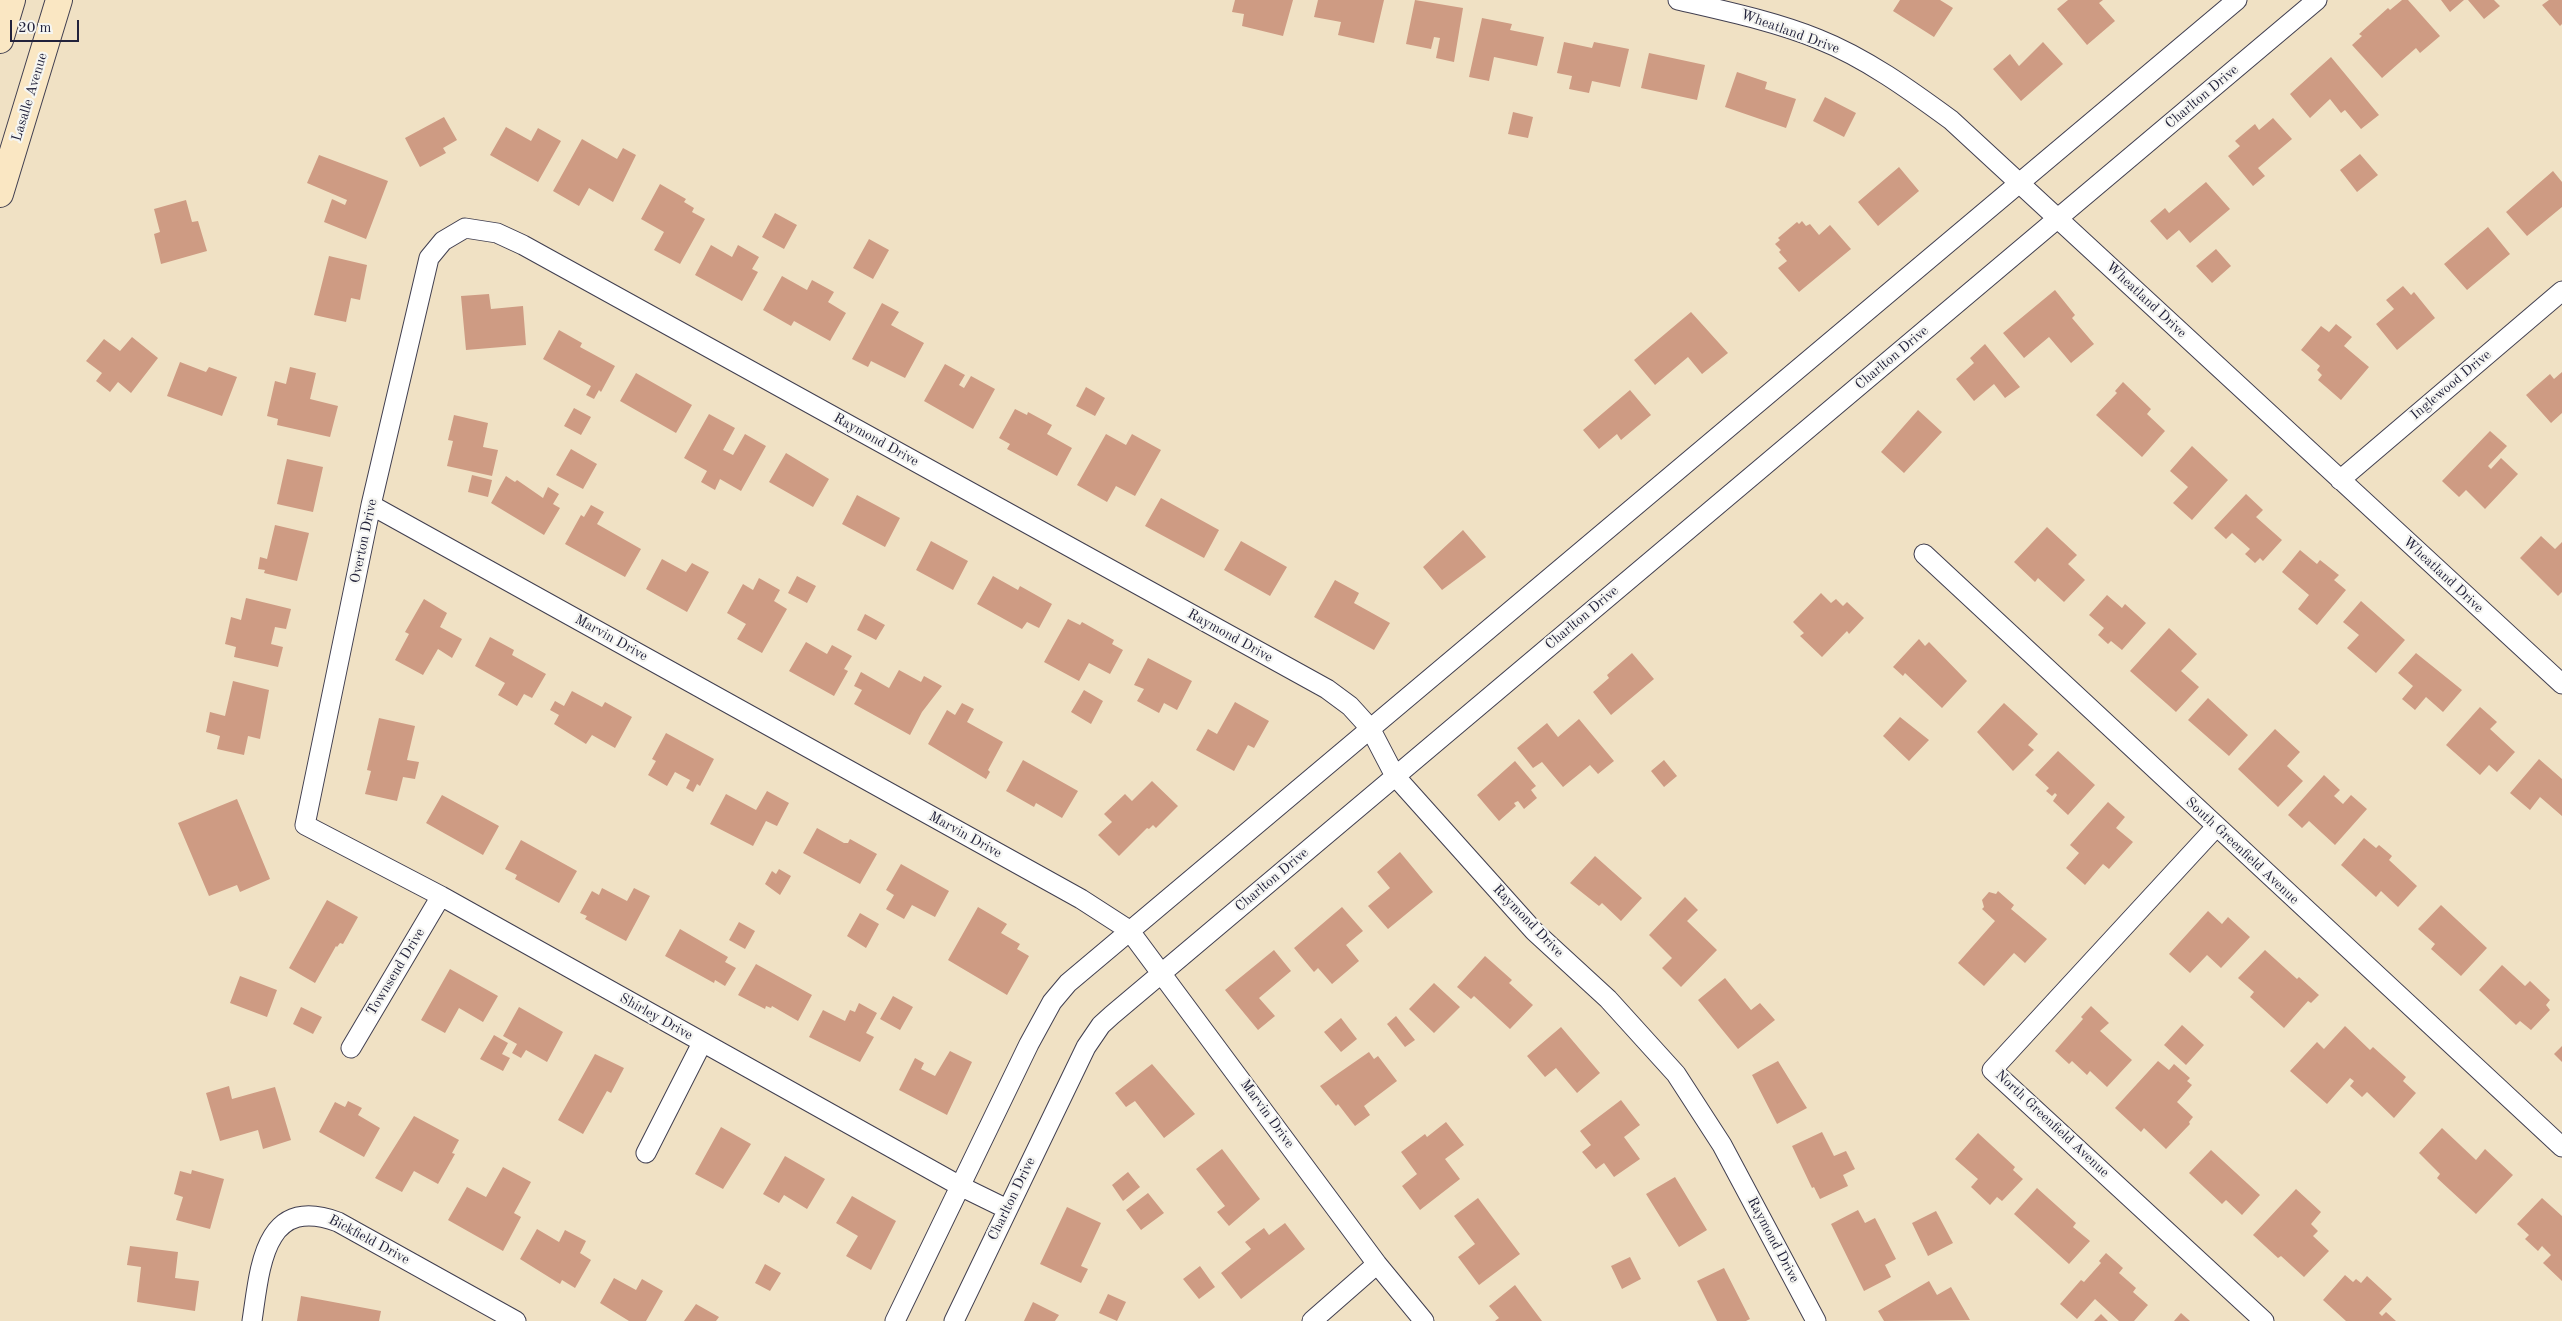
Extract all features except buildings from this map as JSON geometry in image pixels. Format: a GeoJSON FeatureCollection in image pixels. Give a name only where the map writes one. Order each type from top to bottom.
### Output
{"type":"FeatureCollection","features":[{"type":"Feature","properties":{"kind":"main road"},"geometry":{"type":"LineString","coordinates":[[0,40],[12,0]]}},
{"type":"Feature","properties":{"kind":"main road","name":"Lasalle Avenue"},"geometry":{"type":"LineString","coordinates":[[0,194],[59,0]]}},
{"type":"Feature","properties":{"kind":"street","name":"Wheatland Drive"},"geometry":{"type":"LineString","coordinates":[[1678,0],[1742,14],[1818,39],[1853,56],[1921,98],[1951,120],[2562,684]]}},
{"type":"Feature","properties":{"kind":"street","name":"Charlton Drive"},"geometry":{"type":"LineString","coordinates":[[954,1321],[1093,1036],[1112,1014],[2317,0]]}},
{"type":"Feature","properties":{"kind":"street"},"geometry":{"type":"LineString","coordinates":[[895,1321],[1052,1002],[1068,983],[2019,182],[2224,4]]}},
{"type":"Feature","properties":{"kind":"street","name":"Raymond Drive"},"geometry":{"type":"LineString","coordinates":[[429,258],[444,241],[465,228],[497,233],[523,245],[1327,689],[1350,706],[1370,728],[1395,776],[1534,931],[1608,999],[1676,1074],[1722,1145],[1816,1321]]}},
{"type":"Feature","properties":{"kind":"street","name":"Overton Drive"},"geometry":{"type":"LineString","coordinates":[[305,825],[371,505],[429,258]]}},
{"type":"Feature","properties":{"kind":"street","name":"Inglewood Drive"},"geometry":{"type":"LineString","coordinates":[[2340,480],[2562,291]]}},
{"type":"Feature","properties":{"kind":"street","name":"Marvin Drive"},"geometry":{"type":"LineString","coordinates":[[371,505],[1081,899],[1129,930],[1377,1264],[1424,1321]]}},
{"type":"Feature","properties":{"kind":"street","name":"South Greenfield Avenue"},"geometry":{"type":"LineString","coordinates":[[1924,554],[2562,1147]]}},
{"type":"Feature","properties":{"kind":"street","name":"Shirley Drive"},"geometry":{"type":"LineString","coordinates":[[305,825],[441,896],[960,1186],[1007,1209]]}},
{"type":"Feature","properties":{"kind":"street","name":"North Greenfield Avenue"},"geometry":{"type":"LineString","coordinates":[[2216,827],[1992,1070],[2264,1321]]}},
{"type":"Feature","properties":{"kind":"street","name":"Townsend Drive"},"geometry":{"type":"LineString","coordinates":[[351,1048],[441,896]]}},
{"type":"Feature","properties":{"kind":"street"},"geometry":{"type":"LineString","coordinates":[[646,1153],[702,1043]]}},
{"type":"Feature","properties":{"kind":"street","name":"Bickfield Drive"},"geometry":{"type":"LineString","coordinates":[[252,1321],[260,1270],[266,1247],[281,1225],[293,1218],[309,1215],[338,1222],[516,1321]]}},
{"type":"Feature","properties":{"kind":"street"},"geometry":{"type":"LineString","coordinates":[[1312,1321],[1377,1264]]}}]}
